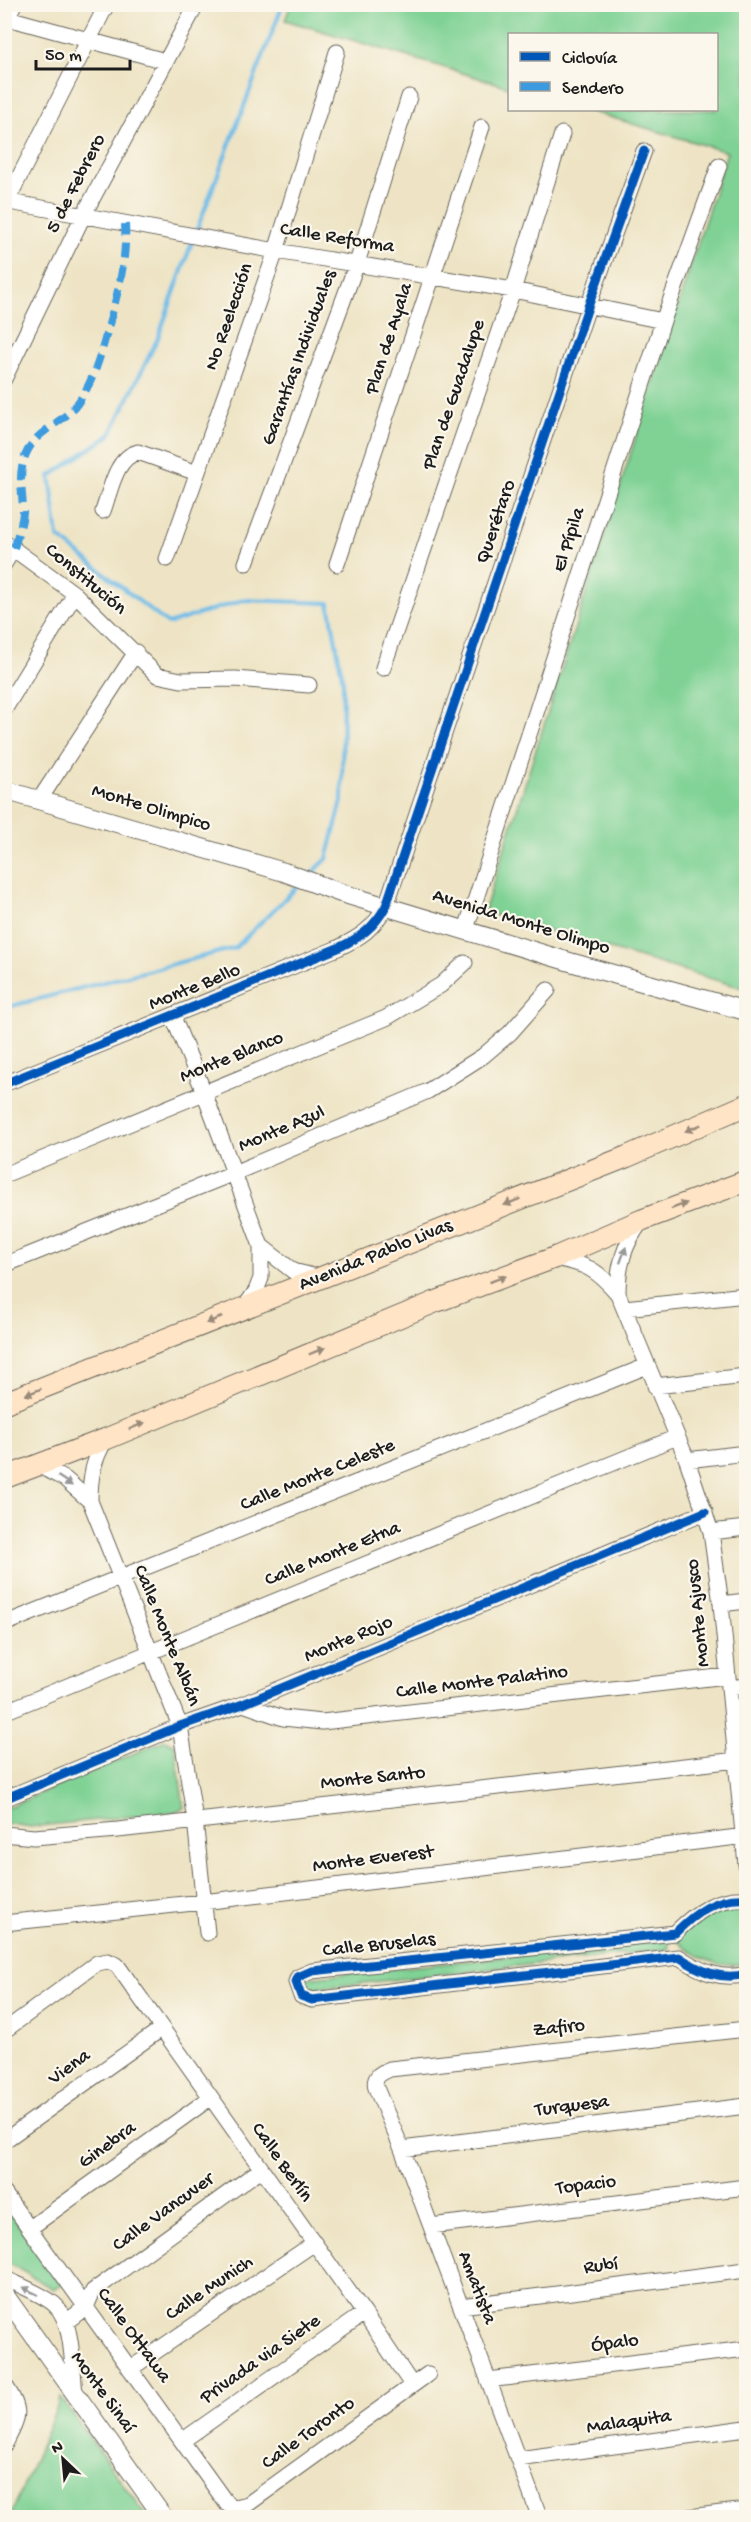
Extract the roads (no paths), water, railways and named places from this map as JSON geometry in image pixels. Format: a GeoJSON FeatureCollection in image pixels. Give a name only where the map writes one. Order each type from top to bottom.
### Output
{"type":"FeatureCollection","features":[{"type":"Feature","properties":{"kind":"main road","name":"Avenida Pablo Livas"},"geometry":{"type":"LineString","coordinates":[[4,1403],[626,1157],[747,1105]]}},
{"type":"Feature","properties":{"kind":"main road"},"geometry":{"type":"LineString","coordinates":[[4,1478],[106,1439],[435,1302],[554,1258],[747,1180]]}},
{"type":"Feature","properties":{"kind":"street"},"geometry":{"type":"LineString","coordinates":[[5,203],[89,42],[106,4]]}},
{"type":"Feature","properties":{"kind":"street","name":"5 de Febrero"},"geometry":{"type":"LineString","coordinates":[[4,379],[83,216],[193,11]]}},
{"type":"Feature","properties":{"kind":"street"},"geometry":{"type":"LineString","coordinates":[[8,16],[89,42],[165,61]]}},
{"type":"Feature","properties":{"kind":"street","name":"No Reelección"},"geometry":{"type":"LineString","coordinates":[[167,559],[276,251],[337,52]]}},
{"type":"Feature","properties":{"kind":"street","name":"Garantías Individuales"},"geometry":{"type":"LineString","coordinates":[[246,563],[357,263],[409,97]]}},
{"type":"Feature","properties":{"kind":"street","name":"Plan de Ayala"},"geometry":{"type":"LineString","coordinates":[[337,564],[482,127]]}},
{"type":"Feature","properties":{"kind":"street","name":"Plan de Guadalupe"},"geometry":{"type":"LineString","coordinates":[[384,668],[513,290],[562,134]]}},
{"type":"Feature","properties":{"kind":"street","name":"Querétaro"},"geometry":{"type":"LineString","coordinates":[[386,906],[589,304],[644,151]]}},
{"type":"Feature","properties":{"kind":"street","name":"El Pípila"},"geometry":{"type":"LineString","coordinates":[[466,929],[663,321],[719,166]]}},
{"type":"Feature","properties":{"kind":"street","name":"Calle Reforma"},"geometry":{"type":"LineString","coordinates":[[5,203],[513,290],[663,321]]}},
{"type":"Feature","properties":{"kind":"street"},"geometry":{"type":"LineString","coordinates":[[103,510],[122,460],[131,454],[138,452],[197,474]]}},
{"type":"Feature","properties":{"kind":"street"},"geometry":{"type":"LineString","coordinates":[[4,564],[9,545]]}},
{"type":"Feature","properties":{"kind":"street","name":"Constitución"},"geometry":{"type":"LineString","coordinates":[[9,545],[75,594],[136,652],[151,671],[163,677],[180,680],[235,679],[309,685]]}},
{"type":"Feature","properties":{"kind":"street"},"geometry":{"type":"LineString","coordinates":[[4,710],[75,594]]}},
{"type":"Feature","properties":{"kind":"street"},"geometry":{"type":"LineString","coordinates":[[40,799],[136,652]]}},
{"type":"Feature","properties":{"kind":"street","name":"Monte Olimpico"},"geometry":{"type":"LineString","coordinates":[[4,790],[284,872]]}},
{"type":"Feature","properties":{"kind":"street","name":"Avenida Monte Olimpo"},"geometry":{"type":"LineString","coordinates":[[284,872],[341,893],[570,962],[747,1011]]}},
{"type":"Feature","properties":{"kind":"street","name":"Monte Bello"},"geometry":{"type":"LineString","coordinates":[[4,1084],[173,1017],[357,939],[377,922],[386,906]]}},
{"type":"Feature","properties":{"kind":"street","name":"Monte Blanco"},"geometry":{"type":"LineString","coordinates":[[4,1175],[386,1018],[441,985],[465,963]]}},
{"type":"Feature","properties":{"kind":"street","name":"Monte Azul"},"geometry":{"type":"LineString","coordinates":[[4,1265],[234,1173],[428,1091],[483,1056],[510,1033],[548,990]]}},
{"type":"Feature","properties":{"kind":"street"},"geometry":{"type":"LineString","coordinates":[[173,1017],[204,1092],[261,1246],[261,1278],[256,1291],[244,1308]]}},
{"type":"Feature","properties":{"kind":"street","name":"Monte Ajusco"},"geometry":{"type":"LineString","coordinates":[[618,1294],[621,1257],[631,1234],[642,1221]]}},
{"type":"Feature","properties":{"kind":"street"},"geometry":{"type":"LineString","coordinates":[[261,1246],[293,1271],[322,1278]]}},
{"type":"Feature","properties":{"kind":"street","name":"Monte Ajusco"},"geometry":{"type":"LineString","coordinates":[[554,1258],[589,1266],[605,1278],[618,1294],[687,1460],[705,1512],[711,1532],[721,1604],[728,1682],[742,1759],[747,1865]]}},
{"type":"Feature","properties":{"kind":"street"},"geometry":{"type":"LineString","coordinates":[[625,1308],[747,1295]]}},
{"type":"Feature","properties":{"kind":"street","name":"Calle Monte Celeste"},"geometry":{"type":"LineString","coordinates":[[4,1624],[648,1366]]}},
{"type":"Feature","properties":{"kind":"street"},"geometry":{"type":"LineString","coordinates":[[655,1386],[747,1376]]}},
{"type":"Feature","properties":{"kind":"street","name":"Calle Monte Etna"},"geometry":{"type":"LineString","coordinates":[[4,1712],[677,1437]]}},
{"type":"Feature","properties":{"kind":"street","name":"Calle Monte Albán"},"geometry":{"type":"LineString","coordinates":[[106,1439],[94,1461],[90,1477],[90,1501],[180,1726],[195,1820],[207,1933]]}},
{"type":"Feature","properties":{"kind":"street"},"geometry":{"type":"LineString","coordinates":[[687,1460],[747,1454]]}},
{"type":"Feature","properties":{"kind":"street","name":"Calle Monte Albán"},"geometry":{"type":"LineString","coordinates":[[38,1465],[65,1479],[90,1501]]}},
{"type":"Feature","properties":{"kind":"street","name":"Monte Rojo"},"geometry":{"type":"LineString","coordinates":[[4,1799],[180,1726],[243,1704],[705,1512]]}},
{"type":"Feature","properties":{"kind":"street"},"geometry":{"type":"LineString","coordinates":[[711,1532],[747,1528]]}},
{"type":"Feature","properties":{"kind":"street"},"geometry":{"type":"LineString","coordinates":[[721,1604],[747,1601]]}},
{"type":"Feature","properties":{"kind":"street","name":"Calle Monte Palatino"},"geometry":{"type":"LineString","coordinates":[[243,1704],[283,1718],[322,1722],[728,1682],[747,1686]]}},
{"type":"Feature","properties":{"kind":"street","name":"Monte Santo"},"geometry":{"type":"LineString","coordinates":[[4,1834],[34,1838],[118,1830],[742,1759]]}},
{"type":"Feature","properties":{"kind":"street","name":"Monte Everest"},"geometry":{"type":"LineString","coordinates":[[4,1923],[203,1902],[745,1836]]}},
{"type":"Feature","properties":{"kind":"street"},"geometry":{"type":"LineString","coordinates":[[747,1899],[715,1903],[696,1913],[675,1933],[679,1957],[712,1975],[731,1977],[747,1974]]}},
{"type":"Feature","properties":{"kind":"street","name":"Calle Bruselas"},"geometry":{"type":"LineString","coordinates":[[675,1933],[312,1971],[298,1977],[296,1982],[301,1996],[312,2000],[679,1957]]}},
{"type":"Feature","properties":{"kind":"street","name":"Calle Berlín"},"geometry":{"type":"LineString","coordinates":[[4,2031],[97,1963],[108,1962],[117,1965],[260,2170],[364,2313],[412,2385]]}},
{"type":"Feature","properties":{"kind":"street","name":"Viena"},"geometry":{"type":"LineString","coordinates":[[4,2141],[161,2029]]}},
{"type":"Feature","properties":{"kind":"street","name":"Zafiro"},"geometry":{"type":"LineString","coordinates":[[379,2075],[390,2069],[747,2029]]}},
{"type":"Feature","properties":{"kind":"street","name":"Amatista"},"geometry":{"type":"LineString","coordinates":[[379,2075],[375,2080],[376,2088],[402,2149],[540,2517]]}},
{"type":"Feature","properties":{"kind":"street","name":"Ginebra"},"geometry":{"type":"LineString","coordinates":[[30,2228],[210,2098]]}},
{"type":"Feature","properties":{"kind":"street","name":"Turquesa"},"geometry":{"type":"LineString","coordinates":[[402,2149],[747,2106]]}},
{"type":"Feature","properties":{"kind":"street","name":"Calle Vancuver"},"geometry":{"type":"LineString","coordinates":[[93,2291],[260,2170]]}},
{"type":"Feature","properties":{"kind":"street","name":"Topacio"},"geometry":{"type":"LineString","coordinates":[[431,2226],[747,2187]]}},
{"type":"Feature","properties":{"kind":"street","name":"Calle Ottawa"},"geometry":{"type":"LineString","coordinates":[[4,2193],[228,2504]]}},
{"type":"Feature","properties":{"kind":"street","name":"Calle Munich"},"geometry":{"type":"LineString","coordinates":[[130,2369],[313,2244]]}},
{"type":"Feature","properties":{"kind":"street","name":"Rubí"},"geometry":{"type":"LineString","coordinates":[[461,2307],[747,2270]]}},
{"type":"Feature","properties":{"kind":"street"},"geometry":{"type":"LineString","coordinates":[[4,2278],[56,2305],[66,2322],[75,2394]]}},
{"type":"Feature","properties":{"kind":"street"},"geometry":{"type":"LineString","coordinates":[[56,2305],[75,2292],[93,2291],[86,2307],[66,2322]]}},
{"type":"Feature","properties":{"kind":"street","name":"Monte Sinaí"},"geometry":{"type":"LineString","coordinates":[[4,2294],[164,2517]]}},
{"type":"Feature","properties":{"kind":"street","name":"Privada via Siete"},"geometry":{"type":"LineString","coordinates":[[182,2441],[364,2313]]}},
{"type":"Feature","properties":{"kind":"street","name":"Ópalo"},"geometry":{"type":"LineString","coordinates":[[488,2380],[747,2349]]}},
{"type":"Feature","properties":{"kind":"street","name":"Calle Toronto"},"geometry":{"type":"LineString","coordinates":[[228,2504],[240,2507],[248,2504],[428,2374]]}},
{"type":"Feature","properties":{"kind":"street"},"geometry":{"type":"LineString","coordinates":[[4,2384],[16,2403],[18,2419],[4,2446]]}},
{"type":"Feature","properties":{"kind":"street","name":"Malaquita"},"geometry":{"type":"LineString","coordinates":[[518,2459],[747,2428]]}},
{"type":"Feature","properties":{"kind":"street"},"geometry":{"type":"LineString","coordinates":[[681,2517],[747,2510]]}},
{"type":"Feature","properties":{"kind":"waterway"},"geometry":{"type":"LineString","coordinates":[[196,232],[283,4]]}},
{"type":"Feature","properties":{"kind":"waterway"},"geometry":{"type":"LineString","coordinates":[[193,239],[158,338],[110,435],[50,476],[58,537],[168,624],[243,600],[329,603],[343,682],[342,801],[327,859],[310,875]]}},
{"type":"Feature","properties":{"kind":"waterway"},"geometry":{"type":"LineString","coordinates":[[4,1008],[235,948],[300,884]]}}]}
